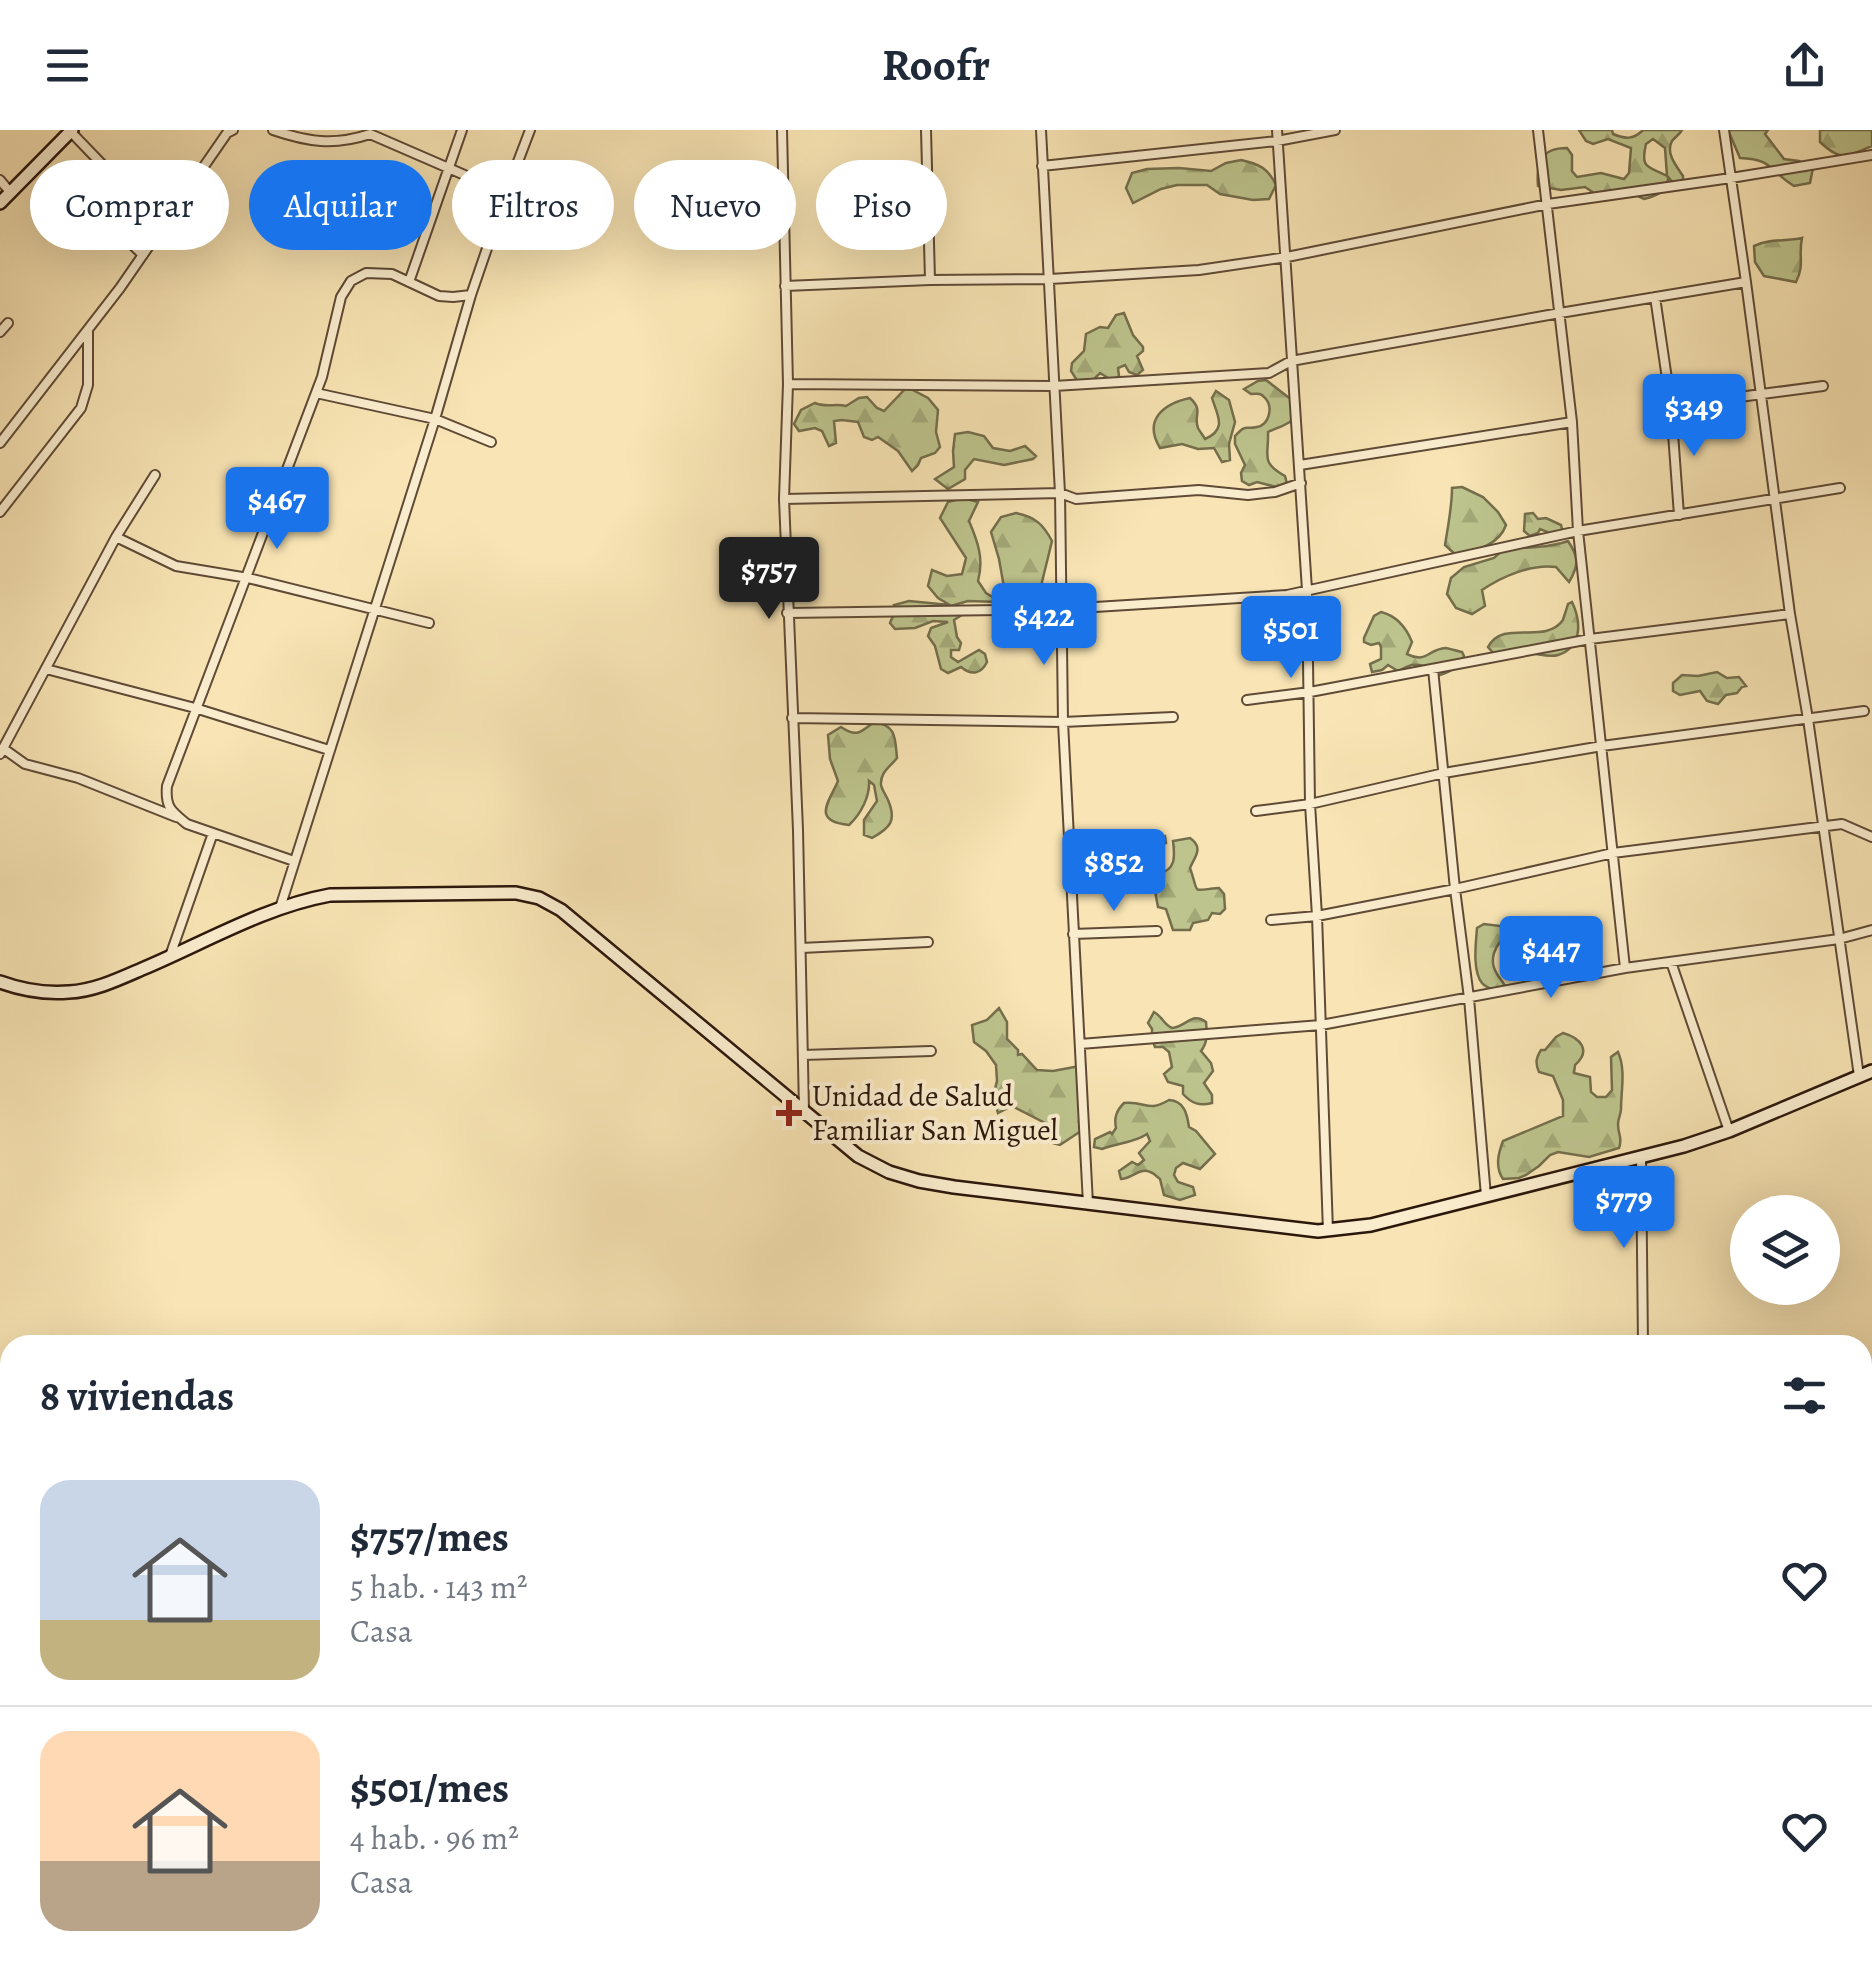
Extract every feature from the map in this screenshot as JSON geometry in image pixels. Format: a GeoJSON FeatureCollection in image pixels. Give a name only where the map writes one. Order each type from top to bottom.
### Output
{"type":"FeatureCollection","features":[{"type":"Feature","properties":{"kind":"main road"},"geometry":{"type":"LineString","coordinates":[[0,203],[72,131]]}},
{"type":"Feature","properties":{"kind":"main road"},"geometry":{"type":"LineString","coordinates":[[0,982],[44,993],[102,985],[280,908],[330,895],[516,892],[561,910],[858,1156],[888,1172],[954,1188],[1328,1231],[1371,1225],[1642,1157],[1729,1131],[1866,1074]]}},
{"type":"Feature","properties":{"kind":"street"},"geometry":{"type":"LineString","coordinates":[[0,443],[88,331],[227,133],[233,130]]}},
{"type":"Feature","properties":{"kind":"street"},"geometry":{"type":"LineString","coordinates":[[273,130],[304,140],[332,142],[372,132],[452,171]]}},
{"type":"Feature","properties":{"kind":"street"},"geometry":{"type":"LineString","coordinates":[[409,282],[462,130]]}},
{"type":"Feature","properties":{"kind":"street"},"geometry":{"type":"LineString","coordinates":[[519,160],[530,130]]}},
{"type":"Feature","properties":{"kind":"street"},"geometry":{"type":"LineString","coordinates":[[782,130],[788,384],[784,499],[798,830],[804,1112]]}},
{"type":"Feature","properties":{"kind":"street"},"geometry":{"type":"LineString","coordinates":[[926,130],[930,280]]}},
{"type":"Feature","properties":{"kind":"street"},"geometry":{"type":"LineString","coordinates":[[1041,130],[1060,493],[1063,722],[1088,1204]]}},
{"type":"Feature","properties":{"kind":"street"},"geometry":{"type":"LineString","coordinates":[[1277,130],[1307,590],[1310,804],[1328,1231]]}},
{"type":"Feature","properties":{"kind":"street"},"geometry":{"type":"LineString","coordinates":[[1042,166],[1278,141],[1335,130]]}},
{"type":"Feature","properties":{"kind":"street"},"geometry":{"type":"LineString","coordinates":[[1538,130],[1572,422],[1578,530],[1625,968]]}},
{"type":"Feature","properties":{"kind":"street"},"geometry":{"type":"LineString","coordinates":[[1724,130],[1790,614],[1839,938],[1866,1074]]}},
{"type":"Feature","properties":{"kind":"street"},"geometry":{"type":"LineString","coordinates":[[72,131],[122,185],[125,193],[119,232],[144,255]]}},
{"type":"Feature","properties":{"kind":"street"},"geometry":{"type":"LineString","coordinates":[[786,286],[1050,280],[1199,270],[1287,257],[1548,204],[1872,155]]}},
{"type":"Feature","properties":{"kind":"street"},"geometry":{"type":"LineString","coordinates":[[0,180],[10,192]]}},
{"type":"Feature","properties":{"kind":"street"},"geometry":{"type":"LineString","coordinates":[[280,908],[486,250]]}},
{"type":"Feature","properties":{"kind":"street"},"geometry":{"type":"LineString","coordinates":[[294,862],[187,824],[166,801],[167,786],[316,393],[341,298],[351,280],[366,273],[392,274],[439,296],[471,295]]}},
{"type":"Feature","properties":{"kind":"street"},"geometry":{"type":"LineString","coordinates":[[788,384],[1054,386],[1269,373],[1291,362],[1746,282]]}},
{"type":"Feature","properties":{"kind":"street"},"geometry":{"type":"LineString","coordinates":[[1656,297],[1672,406],[1679,515]]}},
{"type":"Feature","properties":{"kind":"street"},"geometry":{"type":"LineString","coordinates":[[0,332],[8,323]]}},
{"type":"Feature","properties":{"kind":"street"},"geometry":{"type":"LineString","coordinates":[[0,512],[82,408],[88,386],[88,331]]}},
{"type":"Feature","properties":{"kind":"street"},"geometry":{"type":"LineString","coordinates":[[1672,406],[1822,386]]}},
{"type":"Feature","properties":{"kind":"street"},"geometry":{"type":"LineString","coordinates":[[316,393],[435,419],[491,442]]}},
{"type":"Feature","properties":{"kind":"street"},"geometry":{"type":"LineString","coordinates":[[1300,466],[1572,422]]}},
{"type":"Feature","properties":{"kind":"street"},"geometry":{"type":"LineString","coordinates":[[154,475],[116,537],[2,751],[25,764],[78,778],[180,819]]}},
{"type":"Feature","properties":{"kind":"street"},"geometry":{"type":"LineString","coordinates":[[784,499],[1060,493],[1076,499],[1199,490],[1248,495],[1301,483]]}},
{"type":"Feature","properties":{"kind":"street"},"geometry":{"type":"LineString","coordinates":[[787,613],[1063,609],[1287,594],[1578,530],[1840,488]]}},
{"type":"Feature","properties":{"kind":"street"},"geometry":{"type":"LineString","coordinates":[[116,537],[176,566],[248,578],[429,623]]}},
{"type":"Feature","properties":{"kind":"street"},"geometry":{"type":"LineString","coordinates":[[1246,700],[1310,692],[1590,638],[1790,614]]}},
{"type":"Feature","properties":{"kind":"street"},"geometry":{"type":"LineString","coordinates":[[1433,669],[1486,1196]]}},
{"type":"Feature","properties":{"kind":"street"},"geometry":{"type":"LineString","coordinates":[[46,670],[195,708],[330,750]]}},
{"type":"Feature","properties":{"kind":"street"},"geometry":{"type":"LineString","coordinates":[[1256,812],[1310,804],[1444,773],[1602,746],[1864,712]]}},
{"type":"Feature","properties":{"kind":"street"},"geometry":{"type":"LineString","coordinates":[[792,718],[1063,722],[1173,717]]}},
{"type":"Feature","properties":{"kind":"street"},"geometry":{"type":"LineString","coordinates":[[1271,920],[1317,916],[1455,889],[1613,852],[1842,824],[1872,837]]}},
{"type":"Feature","properties":{"kind":"street"},"geometry":{"type":"LineString","coordinates":[[170,957],[213,833]]}},
{"type":"Feature","properties":{"kind":"street"},"geometry":{"type":"LineString","coordinates":[[1080,1044],[1321,1025],[1625,968],[1872,930]]}},
{"type":"Feature","properties":{"kind":"street"},"geometry":{"type":"LineString","coordinates":[[1073,934],[1157,931]]}},
{"type":"Feature","properties":{"kind":"street"},"geometry":{"type":"LineString","coordinates":[[800,948],[928,942]]}},
{"type":"Feature","properties":{"kind":"street"},"geometry":{"type":"LineString","coordinates":[[1671,962],[1729,1131]]}},
{"type":"Feature","properties":{"kind":"street"},"geometry":{"type":"LineString","coordinates":[[803,1054],[931,1051]]}},
{"type":"Feature","properties":{"kind":"street"},"geometry":{"type":"LineString","coordinates":[[1642,1157],[1643,1335]]}},
{"type":"Feature","properties":{"kind":"green space"},"geometry":{"type":"Polygon","coordinates":[[[1579,130],[1612,130],[1613,134],[1629,138],[1643,130],[1682,130],[1670,150],[1683,184],[1675,185],[1668,177],[1664,189],[1644,199],[1629,192],[1600,197],[1585,187],[1561,190],[1538,186],[1542,158],[1551,151],[1567,148],[1577,177],[1601,173],[1624,179],[1629,173],[1631,148],[1608,139],[1593,144],[1579,130]],[[1653,139],[1646,144],[1644,158],[1647,166],[1667,176],[1665,148],[1653,139]]]}},
{"type":"Feature","properties":{"kind":"green space"},"geometry":{"type":"Polygon","coordinates":[[[1728,130],[1768,130],[1765,134],[1784,159],[1813,168],[1810,183],[1794,186],[1765,163],[1740,158],[1728,130]]]}},
{"type":"Feature","properties":{"kind":"green space"},"geometry":{"type":"Polygon","coordinates":[[[1820,130],[1872,130],[1872,146],[1840,155],[1820,142],[1820,130]]]}},
{"type":"Feature","properties":{"kind":"green space"},"geometry":{"type":"Polygon","coordinates":[[[1241,160],[1270,174],[1276,185],[1269,199],[1220,194],[1207,185],[1177,185],[1133,203],[1126,188],[1132,173],[1147,169],[1211,171],[1241,160]]]}},
{"type":"Feature","properties":{"kind":"green space"},"geometry":{"type":"Polygon","coordinates":[[[1802,238],[1796,282],[1764,276],[1755,262],[1754,246],[1802,238]]]}},
{"type":"Feature","properties":{"kind":"green space"},"geometry":{"type":"Polygon","coordinates":[[[1124,313],[1143,347],[1137,356],[1143,370],[1137,375],[1125,365],[1118,368],[1119,376],[1113,381],[1100,373],[1088,385],[1080,385],[1071,371],[1072,363],[1084,351],[1086,334],[1100,327],[1108,328],[1116,315],[1124,313]]]}},
{"type":"Feature","properties":{"kind":"green space"},"geometry":{"type":"Polygon","coordinates":[[[1266,380],[1297,404],[1299,411],[1289,422],[1268,432],[1269,462],[1285,476],[1287,484],[1280,488],[1242,481],[1245,465],[1235,444],[1235,436],[1242,430],[1261,426],[1269,416],[1266,399],[1244,389],[1266,380]]]}},
{"type":"Feature","properties":{"kind":"green space"},"geometry":{"type":"Polygon","coordinates":[[[907,387],[928,398],[938,410],[936,432],[940,447],[921,458],[912,471],[898,451],[878,437],[864,437],[858,422],[834,421],[836,443],[829,446],[822,431],[799,431],[794,424],[801,410],[815,403],[846,406],[867,397],[884,411],[907,387]]]}},
{"type":"Feature","properties":{"kind":"green space"},"geometry":{"type":"Polygon","coordinates":[[[1216,391],[1229,400],[1235,422],[1229,444],[1230,460],[1222,462],[1214,448],[1182,444],[1160,448],[1155,438],[1155,421],[1164,409],[1180,401],[1190,398],[1194,402],[1198,428],[1205,439],[1216,431],[1219,421],[1212,398],[1216,391]]]}},
{"type":"Feature","properties":{"kind":"green space"},"geometry":{"type":"Polygon","coordinates":[[[955,434],[984,436],[993,448],[1010,451],[1025,446],[1036,456],[1004,465],[974,459],[965,470],[965,479],[948,489],[935,479],[954,467],[955,434]]]}},
{"type":"Feature","properties":{"kind":"green space"},"geometry":{"type":"Polygon","coordinates":[[[1462,487],[1483,497],[1506,525],[1493,542],[1457,556],[1445,545],[1452,488],[1462,487]]]}},
{"type":"Feature","properties":{"kind":"green space"},"geometry":{"type":"Polygon","coordinates":[[[963,498],[978,502],[969,521],[979,551],[978,581],[986,593],[1001,602],[968,601],[954,605],[963,606],[965,613],[954,620],[961,643],[959,650],[951,650],[951,657],[958,662],[979,650],[987,662],[976,672],[961,667],[948,673],[941,669],[928,636],[931,628],[948,622],[895,629],[890,623],[894,605],[909,601],[950,605],[928,586],[932,570],[947,576],[962,574],[966,558],[940,518],[948,502],[963,498]]]}},
{"type":"Feature","properties":{"kind":"green space"},"geometry":{"type":"Polygon","coordinates":[[[1016,513],[1038,522],[1052,541],[1041,586],[1016,604],[1005,593],[991,532],[1001,517],[1016,513]]]}},
{"type":"Feature","properties":{"kind":"green space"},"geometry":{"type":"Polygon","coordinates":[[[1533,513],[1538,519],[1561,525],[1563,533],[1555,535],[1540,529],[1530,536],[1524,531],[1525,514],[1533,513]]]}},
{"type":"Feature","properties":{"kind":"green space"},"geometry":{"type":"Polygon","coordinates":[[[1568,541],[1576,562],[1569,582],[1556,567],[1518,572],[1482,590],[1485,606],[1472,614],[1456,608],[1447,594],[1451,578],[1464,567],[1494,558],[1506,547],[1568,541]]]}},
{"type":"Feature","properties":{"kind":"green space"},"geometry":{"type":"Polygon","coordinates":[[[1572,602],[1578,633],[1566,651],[1554,656],[1495,655],[1488,647],[1504,634],[1555,627],[1572,602]]]}},
{"type":"Feature","properties":{"kind":"green space"},"geometry":{"type":"Polygon","coordinates":[[[1381,612],[1396,619],[1407,632],[1412,642],[1407,654],[1424,657],[1446,648],[1462,652],[1462,660],[1452,670],[1434,677],[1426,674],[1424,666],[1416,665],[1398,671],[1388,665],[1372,672],[1370,664],[1381,659],[1381,647],[1379,643],[1364,642],[1364,638],[1374,616],[1381,612]]]}},
{"type":"Feature","properties":{"kind":"green space"},"geometry":{"type":"Polygon","coordinates":[[[1717,672],[1727,678],[1739,677],[1746,686],[1726,695],[1718,704],[1707,701],[1700,691],[1680,695],[1673,691],[1673,683],[1682,675],[1717,672]]]}},
{"type":"Feature","properties":{"kind":"green space"},"geometry":{"type":"Polygon","coordinates":[[[874,722],[891,730],[897,758],[881,780],[892,819],[872,838],[864,835],[864,820],[877,801],[874,785],[869,781],[864,804],[849,825],[830,819],[826,809],[838,781],[830,759],[828,735],[841,727],[859,732],[874,722]]]}},
{"type":"Feature","properties":{"kind":"green space"},"geometry":{"type":"Polygon","coordinates":[[[1165,836],[1166,843],[1152,852],[1152,864],[1158,874],[1171,866],[1173,841],[1190,838],[1197,845],[1190,868],[1196,887],[1219,888],[1224,894],[1225,909],[1220,914],[1212,913],[1208,920],[1193,923],[1190,930],[1173,930],[1166,909],[1158,907],[1144,868],[1136,867],[1133,874],[1137,890],[1126,892],[1116,885],[1121,866],[1117,859],[1141,851],[1149,837],[1165,836]]]}},
{"type":"Feature","properties":{"kind":"green space"},"geometry":{"type":"Polygon","coordinates":[[[1515,922],[1521,952],[1513,953],[1507,936],[1496,948],[1494,969],[1506,988],[1498,991],[1485,986],[1479,978],[1475,956],[1477,928],[1515,922]]]}},
{"type":"Feature","properties":{"kind":"green space"},"geometry":{"type":"Polygon","coordinates":[[[999,1008],[1007,1022],[1007,1039],[1018,1055],[1022,1054],[1037,1070],[1085,1065],[1087,1127],[1060,1145],[1045,1141],[1045,1123],[1012,1106],[998,1113],[993,1097],[996,1065],[974,1042],[972,1025],[987,1020],[999,1008]]]}},
{"type":"Feature","properties":{"kind":"green space"},"geometry":{"type":"Polygon","coordinates":[[[1154,1012],[1172,1028],[1197,1018],[1206,1022],[1206,1041],[1201,1051],[1213,1071],[1204,1083],[1212,1103],[1193,1102],[1183,1094],[1183,1086],[1168,1082],[1164,1074],[1172,1067],[1169,1052],[1155,1047],[1148,1023],[1154,1012]]]}},
{"type":"Feature","properties":{"kind":"green space"},"geometry":{"type":"Polygon","coordinates":[[[1563,1033],[1582,1045],[1583,1054],[1574,1073],[1590,1077],[1591,1092],[1597,1097],[1606,1097],[1612,1090],[1611,1057],[1618,1052],[1622,1073],[1619,1148],[1589,1157],[1558,1152],[1526,1175],[1503,1179],[1498,1160],[1503,1141],[1563,1116],[1563,1100],[1553,1076],[1539,1072],[1537,1058],[1563,1033]]]}},
{"type":"Feature","properties":{"kind":"green space"},"geometry":{"type":"Polygon","coordinates":[[[1169,1100],[1181,1105],[1189,1127],[1215,1154],[1200,1169],[1183,1163],[1176,1168],[1178,1182],[1193,1187],[1195,1195],[1180,1200],[1164,1195],[1160,1179],[1151,1173],[1143,1171],[1121,1179],[1119,1171],[1132,1162],[1138,1165],[1144,1160],[1139,1153],[1150,1141],[1147,1134],[1102,1149],[1094,1147],[1095,1139],[1112,1134],[1116,1115],[1124,1103],[1151,1106],[1169,1100]]]}},
{"type":"Feature","properties":{"kind":"place","name":"Unidad de Salud Familiar San Miguel"},"geometry":{"type":"Point","coordinates":[789,1113]}}]}
